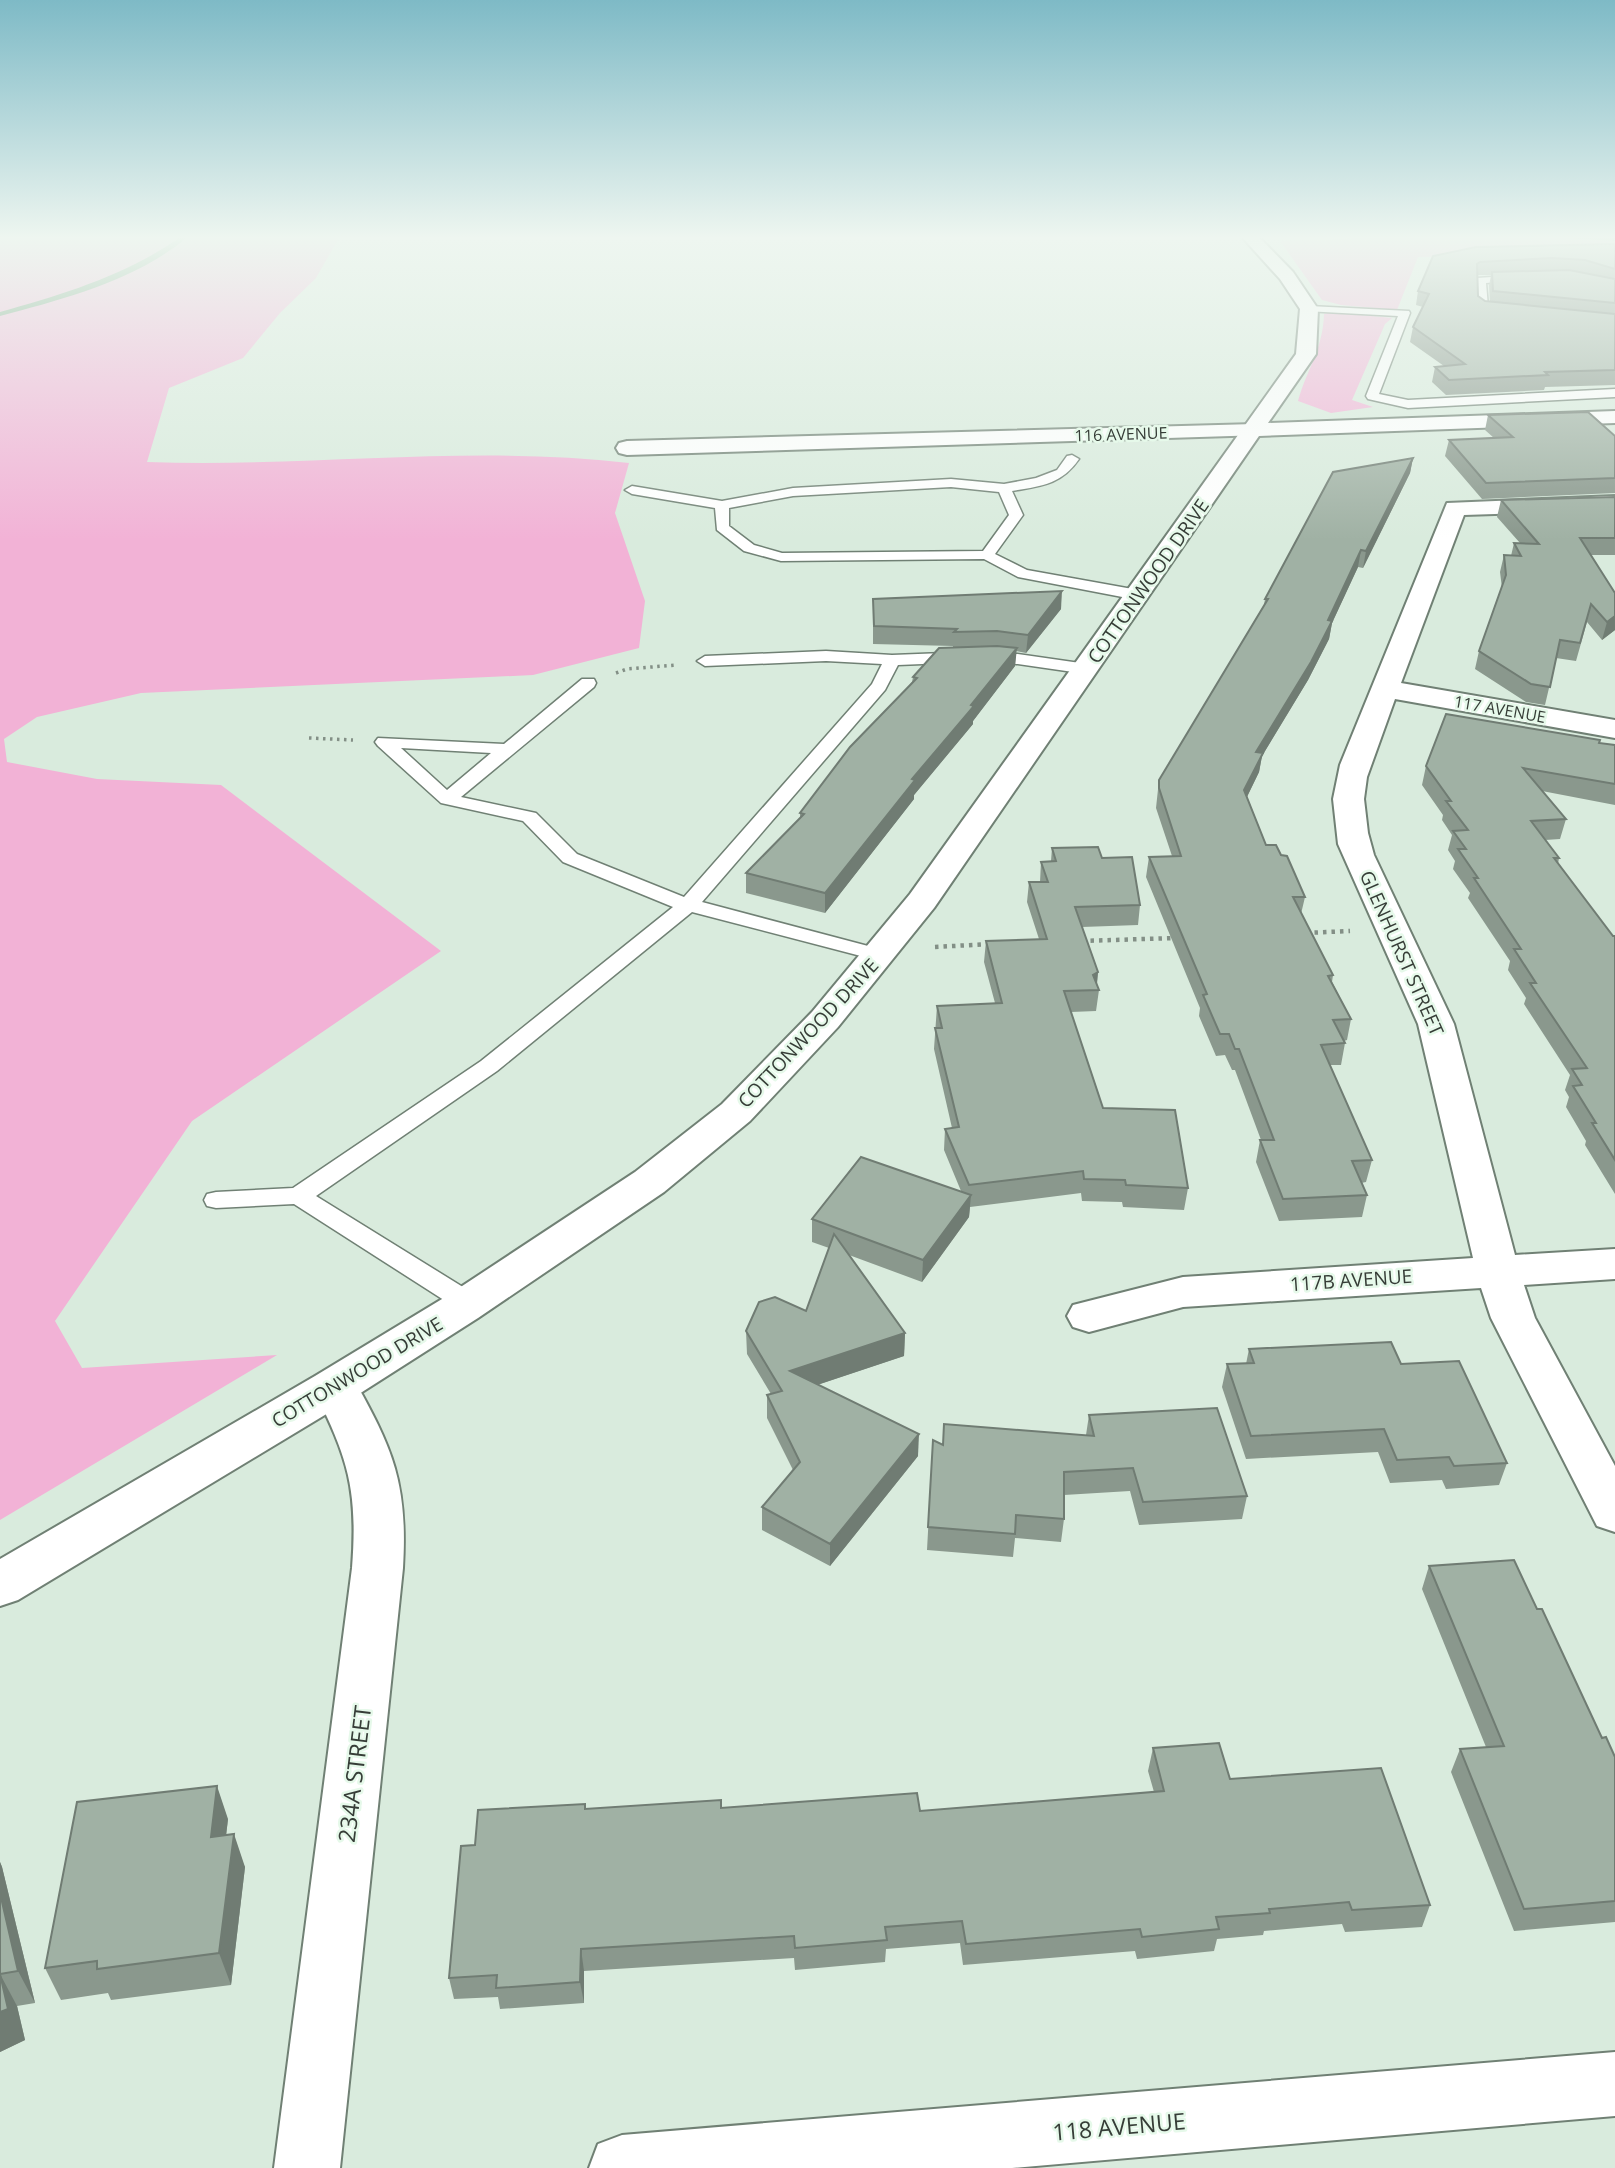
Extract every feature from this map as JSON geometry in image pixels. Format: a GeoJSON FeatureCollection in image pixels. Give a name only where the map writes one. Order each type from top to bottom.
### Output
{"type":"FeatureCollection","features":[{"type":"Feature","properties":{"kind":"street","name":"COTTONWOOD DRIVE"},"geometry":{"type":"LineString","coordinates":[[0,1585],[336,1388],[470,1304],[612,1209],[713,1131],[763,1087],[880,955],[922,901],[1255,430],[1306,354],[1307,337]]}},
{"type":"Feature","properties":{"kind":"street","name":"116 AVENUE"},"geometry":{"type":"LineString","coordinates":[[627,448],[1615,417]]}},
{"type":"Feature","properties":{"kind":"street","name":"GLENHURST STREET"},"geometry":{"type":"LineString","coordinates":[[1615,503],[1455,508],[1355,765],[1348,795],[1351,833],[1436,1024],[1497,1270],[1513,1318],[1615,1512]]}},
{"type":"Feature","properties":{"kind":"street","name":"117 AVENUE"},"geometry":{"type":"LineString","coordinates":[[1385,689],[1615,729]]}},
{"type":"Feature","properties":{"kind":"street","name":"117B AVENUE"},"geometry":{"type":"LineString","coordinates":[[1089,1316],[1182,1292],[1615,1264]]}},
{"type":"Feature","properties":{"kind":"street","name":"234A STREET"},"geometry":{"type":"LineString","coordinates":[[307,2168],[359,1745],[378,1550],[379,1501],[375,1482],[367,1452],[336,1388]]}},
{"type":"Feature","properties":{"kind":"street","name":"118 AVENUE"},"geometry":{"type":"LineString","coordinates":[[622,2168],[1615,2084]]}},
{"type":"Feature","properties":{"kind":"lane"},"geometry":{"type":"LineString","coordinates":[[1395,337],[1372,396],[1408,404],[1615,393]]}},
{"type":"Feature","properties":{"kind":"lane"},"geometry":{"type":"LineString","coordinates":[[632,490],[722,505],[793,492],[925,484],[951,483],[1004,488],[1039,482],[1062,473],[1072,459]]}},
{"type":"Feature","properties":{"kind":"lane"},"geometry":{"type":"LineString","coordinates":[[987,555],[1016,515],[1004,488]]}},
{"type":"Feature","properties":{"kind":"lane"},"geometry":{"type":"LineString","coordinates":[[722,505],[722,527],[749,548],[781,557],[987,555],[1023,574],[1138,595]]}},
{"type":"Feature","properties":{"kind":"lane"},"geometry":{"type":"LineString","coordinates":[[705,661],[826,656],[892,660],[996,656],[1087,669]]}},
{"type":"Feature","properties":{"kind":"lane"},"geometry":{"type":"LineString","coordinates":[[216,1200],[299,1195],[489,1066],[689,904],[879,686],[892,660]]}},
{"type":"Feature","properties":{"kind":"lane"},"geometry":{"type":"LineString","coordinates":[[447,799],[588,683]]}},
{"type":"Feature","properties":{"kind":"lane"},"geometry":{"type":"LineString","coordinates":[[384,742],[447,799],[529,817],[569,858],[671,900],[880,955]]}},
{"type":"Feature","properties":{"kind":"lane"},"geometry":{"type":"LineString","coordinates":[[384,742],[505,749]]}},
{"type":"Feature","properties":{"kind":"lane"},"geometry":{"type":"LineString","coordinates":[[299,1195],[470,1304]]}},
{"type":"Feature","properties":{"kind":"path"},"geometry":{"type":"LineString","coordinates":[[588,683],[627,669],[705,661]]}},
{"type":"Feature","properties":{"kind":"path"},"geometry":{"type":"LineString","coordinates":[[309,738],[384,742]]}},
{"type":"Feature","properties":{"kind":"path"},"geometry":{"type":"LineString","coordinates":[[1295,934],[1393,929]]}},
{"type":"Feature","properties":{"kind":"path"},"geometry":{"type":"LineString","coordinates":[[1075,941],[1185,937]]}},
{"type":"Feature","properties":{"kind":"path"},"geometry":{"type":"LineString","coordinates":[[935,947],[992,944]]}},
{"type":"Feature","properties":{"kind":"shaded area"},"geometry":{"type":"Polygon","coordinates":[[[0,337],[260,337],[243,358],[169,388],[147,462],[509,456],[629,463],[615,513],[645,601],[639,648],[533,675],[141,693],[37,717],[4,739],[7,762],[97,779],[221,785],[441,951],[192,1121],[55,1321],[82,1368],[277,1355],[0,1520],[0,337]]]}},
{"type":"Feature","properties":{"kind":"shaded area"},"geometry":{"type":"Polygon","coordinates":[[[1320,337],[1379,337],[1352,400],[1373,407],[1331,413],[1298,401],[1320,337]]]}},
{"type":"Feature","properties":{"kind":"building"},"geometry":{"type":"Polygon","coordinates":[[[1427,337],[1615,337],[1615,370],[1545,372],[1548,375],[1449,380],[1435,367],[1465,364],[1427,337]]]}},
{"type":"Feature","properties":{"kind":"building"},"geometry":{"type":"Polygon","coordinates":[[[1588,412],[1615,436],[1615,478],[1486,483],[1449,440],[1513,437],[1488,415],[1588,412]]]}},
{"type":"Feature","properties":{"kind":"building"},"geometry":{"type":"Polygon","coordinates":[[[1413,458],[1366,551],[1361,550],[1328,620],[1332,621],[1311,662],[1256,752],[1263,753],[1244,790],[1266,845],[1276,845],[1281,855],[1287,856],[1305,897],[1293,897],[1333,975],[1328,976],[1351,1019],[1333,1020],[1345,1043],[1321,1045],[1372,1160],[1352,1161],[1367,1195],[1283,1199],[1260,1140],[1274,1140],[1239,1049],[1235,1049],[1229,1034],[1220,1034],[1203,995],[1207,994],[1149,857],[1181,856],[1159,788],[1159,780],[1268,599],[1265,599],[1333,472],[1413,458]]]}},
{"type":"Feature","properties":{"kind":"building"},"geometry":{"type":"Polygon","coordinates":[[[1615,497],[1615,538],[1580,538],[1615,593],[1615,616],[1607,622],[1591,604],[1580,643],[1560,640],[1550,687],[1531,684],[1479,651],[1506,575],[1504,555],[1521,556],[1514,543],[1539,544],[1501,500],[1615,497]]]}},
{"type":"Feature","properties":{"kind":"building"},"geometry":{"type":"Polygon","coordinates":[[[1062,591],[1028,635],[997,631],[954,632],[957,629],[874,626],[873,599],[1062,591]]]}},
{"type":"Feature","properties":{"kind":"building"},"geometry":{"type":"Polygon","coordinates":[[[939,648],[1017,648],[825,893],[746,873],[804,814],[800,813],[850,747],[917,678],[913,677],[939,648]]]}},
{"type":"Feature","properties":{"kind":"building"},"geometry":{"type":"Polygon","coordinates":[[[1446,714],[1600,740],[1599,743],[1615,745],[1615,784],[1523,768],[1566,819],[1531,821],[1559,858],[1554,858],[1615,936],[1615,1160],[1573,1086],[1582,1085],[1572,1069],[1587,1068],[1530,983],[1536,983],[1514,949],[1521,949],[1458,849],[1466,849],[1453,831],[1468,830],[1446,801],[1451,801],[1426,766],[1446,714]]]}},
{"type":"Feature","properties":{"kind":"building"},"geometry":{"type":"Polygon","coordinates":[[[1098,847],[1102,858],[1132,857],[1140,905],[1075,907],[1098,972],[1093,975],[1099,990],[1064,991],[1103,1108],[1175,1110],[1188,1188],[1126,1185],[1125,1180],[1084,1179],[1083,1171],[969,1185],[945,1129],[959,1127],[935,1028],[942,1028],[937,1006],[1002,1003],[986,941],[1047,939],[1029,882],[1048,882],[1041,862],[1056,861],[1052,848],[1098,847]]]}},
{"type":"Feature","properties":{"kind":"building"},"geometry":{"type":"Polygon","coordinates":[[[861,1157],[971,1195],[923,1260],[812,1219],[861,1157]]]}},
{"type":"Feature","properties":{"kind":"building"},"geometry":{"type":"Polygon","coordinates":[[[834,1234],[905,1333],[790,1371],[919,1434],[830,1544],[762,1507],[800,1462],[767,1395],[782,1391],[746,1331],[759,1302],[775,1297],[806,1311],[834,1234]]]}},
{"type":"Feature","properties":{"kind":"building"},"geometry":{"type":"Polygon","coordinates":[[[1391,1342],[1401,1364],[1459,1361],[1507,1463],[1454,1466],[1449,1457],[1397,1460],[1384,1429],[1251,1436],[1227,1364],[1254,1363],[1249,1349],[1391,1342]]]}},
{"type":"Feature","properties":{"kind":"building"},"geometry":{"type":"Polygon","coordinates":[[[1217,1408],[1247,1496],[1143,1502],[1133,1468],[1064,1472],[1064,1519],[1016,1515],[1015,1534],[928,1527],[933,1440],[943,1445],[944,1424],[1094,1436],[1089,1415],[1217,1408]]]}},
{"type":"Feature","properties":{"kind":"building"},"geometry":{"type":"Polygon","coordinates":[[[1514,1560],[1537,1609],[1542,1609],[1602,1738],[1606,1737],[1615,1757],[1615,1901],[1524,1909],[1460,1749],[1504,1746],[1429,1566],[1514,1560]]]}},
{"type":"Feature","properties":{"kind":"building"},"geometry":{"type":"Polygon","coordinates":[[[1219,1743],[1230,1779],[1381,1768],[1430,1905],[1352,1910],[1349,1902],[1269,1909],[1270,1913],[1216,1917],[1219,1929],[1142,1937],[1140,1929],[966,1944],[962,1921],[885,1927],[887,1940],[795,1948],[794,1936],[581,1949],[580,1982],[496,1988],[497,1975],[449,1978],[461,1846],[475,1845],[478,1810],[585,1804],[585,1809],[721,1800],[721,1808],[917,1793],[920,1811],[1164,1791],[1153,1748],[1219,1743]]]}},
{"type":"Feature","properties":{"kind":"building"},"geometry":{"type":"Polygon","coordinates":[[[217,1786],[211,1837],[234,1834],[219,1953],[97,1969],[97,1961],[45,1968],[77,1802],[217,1786]]]}},
{"type":"Feature","properties":{"kind":"building"},"geometry":{"type":"Polygon","coordinates":[[[0,1893],[18,1971],[0,1974],[0,1893]]]}},
{"type":"Feature","properties":{"kind":"building"},"geometry":{"type":"Polygon","coordinates":[[[0,1974],[8,2009],[0,2012],[0,1974]]]}}]}
